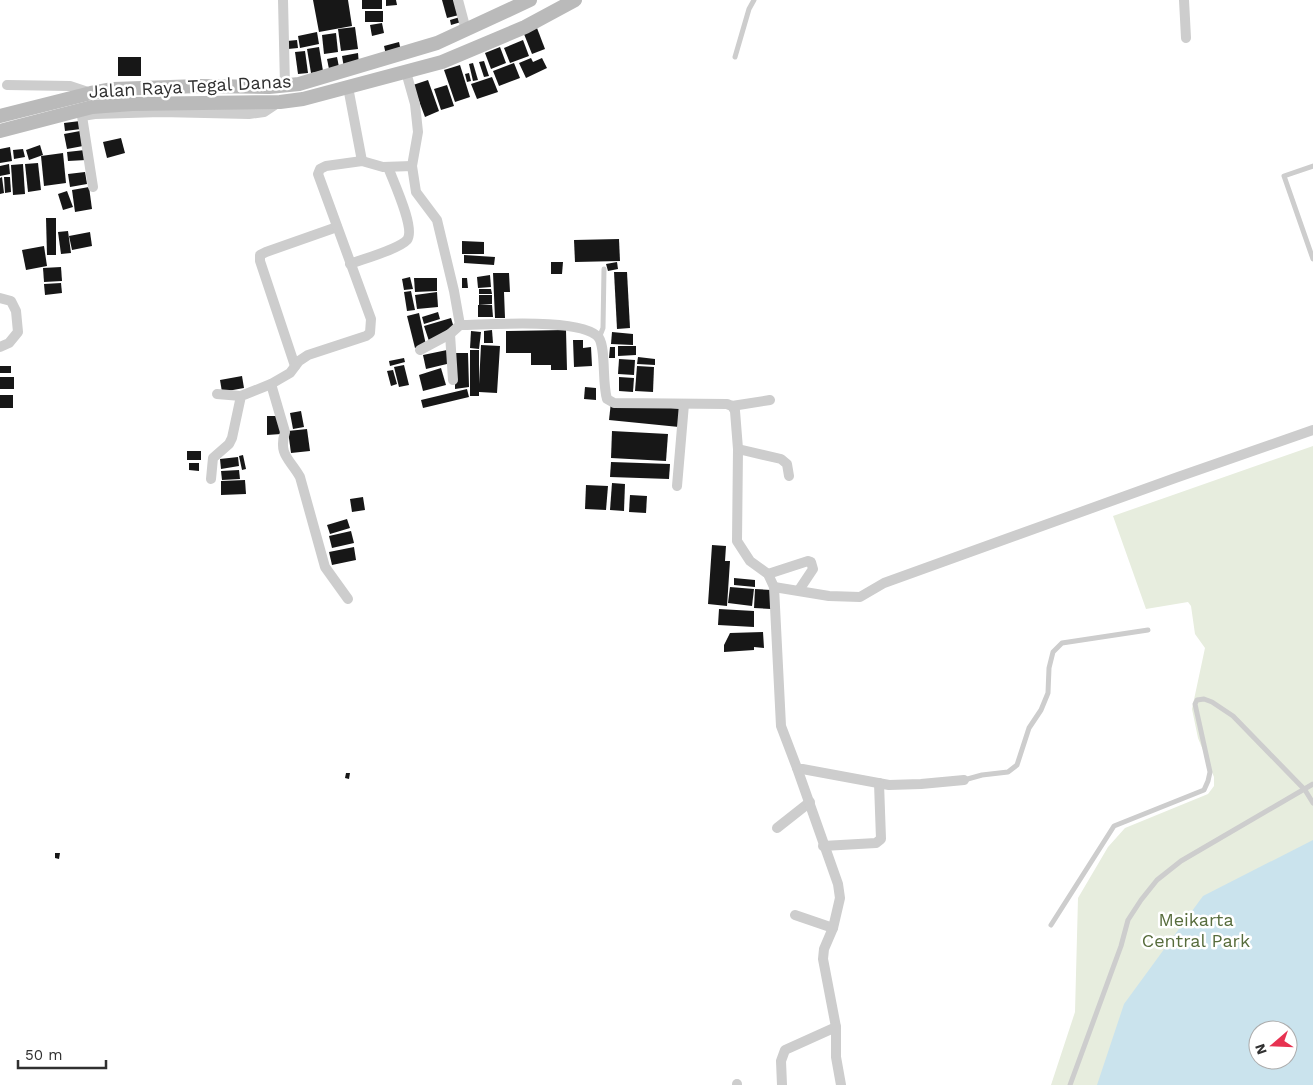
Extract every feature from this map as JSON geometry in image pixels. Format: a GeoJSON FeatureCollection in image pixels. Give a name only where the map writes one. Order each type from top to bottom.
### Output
{"type":"FeatureCollection","features":[{"type":"Feature","properties":{"kind":"street"},"geometry":{"type":"LineString","coordinates":[[283,0],[284,86]]}},
{"type":"Feature","properties":{"kind":"street"},"geometry":{"type":"LineString","coordinates":[[458,0],[466,30]]}},
{"type":"Feature","properties":{"kind":"street","name":"Jalan Raya Tegal Danas"},"geometry":{"type":"LineString","coordinates":[[0,131],[92,107],[132,104],[280,102],[303,99],[442,62],[524,27],[575,0]]}},
{"type":"Feature","properties":{"kind":"street"},"geometry":{"type":"LineString","coordinates":[[1184,0],[1186,38]]}},
{"type":"Feature","properties":{"kind":"street","name":"Jalan Raya Tegal Danas"},"geometry":{"type":"LineString","coordinates":[[0,116],[91,93],[130,88],[284,86],[299,84],[437,43],[523,2]]}},
{"type":"Feature","properties":{"kind":"street"},"geometry":{"type":"LineString","coordinates":[[406,72],[415,104],[418,132],[412,166],[416,192],[436,220],[442,237],[460,325]]}},
{"type":"Feature","properties":{"kind":"street"},"geometry":{"type":"LineString","coordinates":[[7,85],[70,86],[91,93]]}},
{"type":"Feature","properties":{"kind":"street"},"geometry":{"type":"LineString","coordinates":[[348,87],[362,161]]}},
{"type":"Feature","properties":{"kind":"street"},"geometry":{"type":"LineString","coordinates":[[0,138],[96,114],[160,112],[249,114],[264,112],[280,102]]}},
{"type":"Feature","properties":{"kind":"street"},"geometry":{"type":"LineString","coordinates":[[82,116],[93,187]]}},
{"type":"Feature","properties":{"kind":"street"},"geometry":{"type":"LineString","coordinates":[[217,394],[241,396],[271,384],[290,373],[299,361],[308,355],[370,333],[371,318],[318,174],[320,169],[326,166],[362,161],[388,167],[412,166]]}},
{"type":"Feature","properties":{"kind":"street"},"geometry":{"type":"LineString","coordinates":[[350,264],[397,247],[408,238],[410,228],[388,167]]}},
{"type":"Feature","properties":{"kind":"street"},"geometry":{"type":"LineString","coordinates":[[295,366],[260,262],[260,256],[266,252],[337,227]]}},
{"type":"Feature","properties":{"kind":"street"},"geometry":{"type":"LineString","coordinates":[[0,298],[11,301],[16,311],[18,332],[9,343],[0,347]]}},
{"type":"Feature","properties":{"kind":"street"},"geometry":{"type":"LineString","coordinates":[[420,350],[450,334],[460,325],[555,324],[574,327],[594,334],[599,339],[604,391],[607,399],[614,403],[727,404],[732,406],[770,400]]}},
{"type":"Feature","properties":{"kind":"street"},"geometry":{"type":"LineString","coordinates":[[450,334],[453,380]]}},
{"type":"Feature","properties":{"kind":"street"},"geometry":{"type":"LineString","coordinates":[[271,384],[285,432],[283,453],[300,477],[325,566],[348,599]]}},
{"type":"Feature","properties":{"kind":"street"},"geometry":{"type":"LineString","coordinates":[[211,479],[213,458],[230,444],[241,396]]}},
{"type":"Feature","properties":{"kind":"street"},"geometry":{"type":"LineString","coordinates":[[677,486],[684,404]]}},
{"type":"Feature","properties":{"kind":"street"},"geometry":{"type":"LineString","coordinates":[[732,406],[735,411],[738,449],[737,541],[750,561],[768,574],[774,587],[781,726],[838,884],[840,898],[823,958],[836,1027],[836,1057],[841,1085]]}},
{"type":"Feature","properties":{"kind":"street"},"geometry":{"type":"LineString","coordinates":[[774,587],[830,596],[860,597],[884,583],[1313,430]]}},
{"type":"Feature","properties":{"kind":"street"},"geometry":{"type":"LineString","coordinates":[[738,449],[781,459],[787,464],[789,476]]}},
{"type":"Feature","properties":{"kind":"street"},"geometry":{"type":"LineString","coordinates":[[768,574],[808,561],[811,562],[813,569],[799,590]]}},
{"type":"Feature","properties":{"kind":"street"},"geometry":{"type":"LineString","coordinates":[[797,768],[889,785],[964,780]]}},
{"type":"Feature","properties":{"kind":"street"},"geometry":{"type":"LineString","coordinates":[[823,846],[876,843],[880,839],[879,783]]}},
{"type":"Feature","properties":{"kind":"street"},"geometry":{"type":"LineString","coordinates":[[777,828],[810,802]]}},
{"type":"Feature","properties":{"kind":"street"},"geometry":{"type":"LineString","coordinates":[[795,915],[833,928]]}},
{"type":"Feature","properties":{"kind":"street"},"geometry":{"type":"LineString","coordinates":[[782,1085],[781,1061],[785,1050],[836,1027]]}},
{"type":"Feature","properties":{"kind":"lane"},"geometry":{"type":"LineString","coordinates":[[736,57],[749,9],[754,0]]}},
{"type":"Feature","properties":{"kind":"lane"},"geometry":{"type":"LineString","coordinates":[[1313,166],[1284,176],[1313,259]]}},
{"type":"Feature","properties":{"kind":"lane"},"geometry":{"type":"LineString","coordinates":[[599,339],[603,328],[604,269]]}},
{"type":"Feature","properties":{"kind":"lane"},"geometry":{"type":"LineString","coordinates":[[964,780],[982,775],[1008,772],[1017,766],[1029,728],[1041,710],[1048,693],[1048,668],[1053,652],[1062,643],[1148,630]]}},
{"type":"Feature","properties":{"kind":"lane"},"geometry":{"type":"LineString","coordinates":[[1051,925],[1114,826],[1204,790],[1210,772],[1195,704],[1197,700],[1204,699],[1212,702],[1233,716],[1305,790],[1313,803]]}},
{"type":"Feature","properties":{"kind":"lane"},"geometry":{"type":"LineString","coordinates":[[1070,1085],[1121,946],[1128,920],[1157,880],[1181,861],[1313,784]]}},
{"type":"Feature","properties":{"kind":"green space","name":"Meikarta Central Park"},"geometry":{"type":"Polygon","coordinates":[[[1313,446],[1313,1085],[1051,1085],[1075,1012],[1078,898],[1108,847],[1125,828],[1208,794],[1214,786],[1214,777],[1198,738],[1192,709],[1205,648],[1195,634],[1191,606],[1188,602],[1146,609],[1113,516],[1313,446]]]}},
{"type":"Feature","properties":{"kind":"water"},"geometry":{"type":"Polygon","coordinates":[[[1313,840],[1313,1085],[1097,1085],[1124,1004],[1203,896],[1313,840]]]}},
{"type":"Feature","properties":{"kind":"building"},"geometry":{"type":"Polygon","coordinates":[[[313,0],[348,0],[352,26],[319,32],[313,0]]]}},
{"type":"Feature","properties":{"kind":"building"},"geometry":{"type":"Polygon","coordinates":[[[362,0],[382,0],[382,9],[362,9],[362,0]]]}},
{"type":"Feature","properties":{"kind":"building"},"geometry":{"type":"Polygon","coordinates":[[[386,0],[396,0],[397,5],[386,6],[386,0]]]}},
{"type":"Feature","properties":{"kind":"building"},"geometry":{"type":"Polygon","coordinates":[[[442,0],[455,0],[459,15],[447,18],[442,0]]]}},
{"type":"Feature","properties":{"kind":"building"},"geometry":{"type":"Polygon","coordinates":[[[365,11],[383,11],[383,22],[365,22],[365,11]]]}},
{"type":"Feature","properties":{"kind":"building"},"geometry":{"type":"Polygon","coordinates":[[[460,17],[461,22],[451,25],[450,20],[460,17]]]}},
{"type":"Feature","properties":{"kind":"building"},"geometry":{"type":"Polygon","coordinates":[[[382,23],[384,33],[372,36],[370,25],[382,23]]]}},
{"type":"Feature","properties":{"kind":"building"},"geometry":{"type":"Polygon","coordinates":[[[355,27],[358,49],[341,51],[338,29],[355,27]]]}},
{"type":"Feature","properties":{"kind":"building"},"geometry":{"type":"Polygon","coordinates":[[[537,28],[545,49],[532,54],[524,34],[537,28]]]}},
{"type":"Feature","properties":{"kind":"building"},"geometry":{"type":"Polygon","coordinates":[[[317,32],[319,44],[300,48],[298,36],[317,32]]]}},
{"type":"Feature","properties":{"kind":"building"},"geometry":{"type":"Polygon","coordinates":[[[336,33],[338,52],[324,54],[322,35],[336,33]]]}},
{"type":"Feature","properties":{"kind":"building"},"geometry":{"type":"Polygon","coordinates":[[[297,40],[298,48],[288,49],[287,41],[297,40]]]}},
{"type":"Feature","properties":{"kind":"building"},"geometry":{"type":"Polygon","coordinates":[[[523,40],[529,56],[510,63],[504,48],[523,40]]]}},
{"type":"Feature","properties":{"kind":"building"},"geometry":{"type":"Polygon","coordinates":[[[399,42],[401,51],[386,55],[384,46],[399,42]]]}},
{"type":"Feature","properties":{"kind":"building"},"geometry":{"type":"Polygon","coordinates":[[[319,47],[323,71],[311,73],[307,49],[319,47]]]}},
{"type":"Feature","properties":{"kind":"building"},"geometry":{"type":"Polygon","coordinates":[[[500,47],[506,63],[491,69],[485,53],[500,47]]]}},
{"type":"Feature","properties":{"kind":"building"},"geometry":{"type":"Polygon","coordinates":[[[305,51],[308,73],[298,74],[295,52],[305,51]]]}},
{"type":"Feature","properties":{"kind":"building"},"geometry":{"type":"Polygon","coordinates":[[[358,53],[359,65],[344,68],[342,56],[358,53]]]}},
{"type":"Feature","properties":{"kind":"building"},"geometry":{"type":"Polygon","coordinates":[[[118,57],[141,57],[141,76],[118,76],[118,57]]]}},
{"type":"Feature","properties":{"kind":"building"},"geometry":{"type":"Polygon","coordinates":[[[337,57],[339,67],[329,69],[327,59],[337,57]]]}},
{"type":"Feature","properties":{"kind":"building"},"geometry":{"type":"Polygon","coordinates":[[[531,58],[533,62],[542,58],[547,68],[526,78],[519,63],[531,58]]]}},
{"type":"Feature","properties":{"kind":"building"},"geometry":{"type":"Polygon","coordinates":[[[484,61],[489,76],[484,77],[479,62],[484,61]]]}},
{"type":"Feature","properties":{"kind":"building"},"geometry":{"type":"Polygon","coordinates":[[[473,63],[478,80],[473,81],[469,64],[473,63]]]}},
{"type":"Feature","properties":{"kind":"building"},"geometry":{"type":"Polygon","coordinates":[[[514,63],[520,78],[499,86],[493,71],[514,63]]]}},
{"type":"Feature","properties":{"kind":"building"},"geometry":{"type":"Polygon","coordinates":[[[460,65],[470,97],[455,102],[444,70],[460,65]]]}},
{"type":"Feature","properties":{"kind":"building"},"geometry":{"type":"Polygon","coordinates":[[[469,73],[471,81],[467,82],[465,74],[469,73]]]}},
{"type":"Feature","properties":{"kind":"building"},"geometry":{"type":"Polygon","coordinates":[[[492,77],[498,92],[477,99],[471,84],[492,77]]]}},
{"type":"Feature","properties":{"kind":"building"},"geometry":{"type":"Polygon","coordinates":[[[428,80],[439,111],[425,117],[413,85],[428,80]]]}},
{"type":"Feature","properties":{"kind":"building"},"geometry":{"type":"Polygon","coordinates":[[[447,85],[454,106],[441,110],[434,89],[447,85]]]}},
{"type":"Feature","properties":{"kind":"building"},"geometry":{"type":"Polygon","coordinates":[[[80,121],[81,129],[65,131],[64,123],[80,121]]]}},
{"type":"Feature","properties":{"kind":"building"},"geometry":{"type":"Polygon","coordinates":[[[80,131],[83,146],[67,149],[64,134],[80,131]]]}},
{"type":"Feature","properties":{"kind":"building"},"geometry":{"type":"Polygon","coordinates":[[[121,138],[125,153],[107,158],[103,142],[121,138]]]}},
{"type":"Feature","properties":{"kind":"building"},"geometry":{"type":"Polygon","coordinates":[[[40,145],[43,155],[29,160],[26,150],[40,145]]]}},
{"type":"Feature","properties":{"kind":"building"},"geometry":{"type":"Polygon","coordinates":[[[10,147],[12,161],[0,163],[0,149],[10,147]]]}},
{"type":"Feature","properties":{"kind":"building"},"geometry":{"type":"Polygon","coordinates":[[[23,149],[25,157],[14,159],[13,150],[23,149]]]}},
{"type":"Feature","properties":{"kind":"building"},"geometry":{"type":"Polygon","coordinates":[[[85,150],[86,160],[68,161],[67,152],[85,150]]]}},
{"type":"Feature","properties":{"kind":"building"},"geometry":{"type":"Polygon","coordinates":[[[63,153],[66,183],[44,186],[41,156],[63,153]]]}},
{"type":"Feature","properties":{"kind":"building"},"geometry":{"type":"Polygon","coordinates":[[[38,163],[41,190],[28,192],[25,164],[38,163]]]}},
{"type":"Feature","properties":{"kind":"building"},"geometry":{"type":"Polygon","coordinates":[[[9,164],[10,174],[0,176],[0,166],[9,164]]]}},
{"type":"Feature","properties":{"kind":"building"},"geometry":{"type":"Polygon","coordinates":[[[23,164],[25,194],[13,195],[11,165],[23,164]]]}},
{"type":"Feature","properties":{"kind":"building"},"geometry":{"type":"Polygon","coordinates":[[[85,172],[87,184],[70,187],[68,174],[85,172]]]}},
{"type":"Feature","properties":{"kind":"building"},"geometry":{"type":"Polygon","coordinates":[[[2,177],[4,193],[0,194],[0,178],[2,177]]]}},
{"type":"Feature","properties":{"kind":"building"},"geometry":{"type":"Polygon","coordinates":[[[4,177],[10,177],[11,192],[5,193],[4,177]]]}},
{"type":"Feature","properties":{"kind":"building"},"geometry":{"type":"Polygon","coordinates":[[[89,187],[92,209],[75,212],[72,190],[89,187]]]}},
{"type":"Feature","properties":{"kind":"building"},"geometry":{"type":"Polygon","coordinates":[[[67,191],[73,207],[63,210],[58,194],[67,191]]]}},
{"type":"Feature","properties":{"kind":"building"},"geometry":{"type":"Polygon","coordinates":[[[46,218],[56,218],[56,255],[47,255],[46,218]]]}},
{"type":"Feature","properties":{"kind":"building"},"geometry":{"type":"Polygon","coordinates":[[[68,231],[71,253],[61,254],[58,232],[68,231]]]}},
{"type":"Feature","properties":{"kind":"building"},"geometry":{"type":"Polygon","coordinates":[[[90,232],[92,246],[72,250],[69,236],[90,232]]]}},
{"type":"Feature","properties":{"kind":"building"},"geometry":{"type":"Polygon","coordinates":[[[619,239],[620,261],[575,262],[574,240],[619,239]]]}},
{"type":"Feature","properties":{"kind":"building"},"geometry":{"type":"Polygon","coordinates":[[[462,241],[484,242],[484,254],[462,254],[462,241]]]}},
{"type":"Feature","properties":{"kind":"building"},"geometry":{"type":"Polygon","coordinates":[[[44,246],[47,266],[26,270],[22,250],[44,246]]]}},
{"type":"Feature","properties":{"kind":"building"},"geometry":{"type":"Polygon","coordinates":[[[464,255],[495,257],[494,265],[464,263],[464,255]]]}},
{"type":"Feature","properties":{"kind":"building"},"geometry":{"type":"Polygon","coordinates":[[[551,262],[563,262],[562,274],[551,274],[551,262]]]}},
{"type":"Feature","properties":{"kind":"building"},"geometry":{"type":"Polygon","coordinates":[[[617,262],[618,269],[608,271],[606,264],[617,262]]]}},
{"type":"Feature","properties":{"kind":"building"},"geometry":{"type":"Polygon","coordinates":[[[61,267],[62,281],[44,282],[43,268],[61,267]]]}},
{"type":"Feature","properties":{"kind":"building"},"geometry":{"type":"Polygon","coordinates":[[[614,272],[627,272],[630,328],[617,329],[614,272]]]}},
{"type":"Feature","properties":{"kind":"building"},"geometry":{"type":"Polygon","coordinates":[[[493,273],[509,273],[510,292],[504,292],[505,318],[495,318],[493,273]]]}},
{"type":"Feature","properties":{"kind":"building"},"geometry":{"type":"Polygon","coordinates":[[[490,275],[491,287],[478,288],[477,277],[490,275]]]}},
{"type":"Feature","properties":{"kind":"building"},"geometry":{"type":"Polygon","coordinates":[[[410,277],[413,289],[404,290],[402,279],[410,277]]]}},
{"type":"Feature","properties":{"kind":"building"},"geometry":{"type":"Polygon","coordinates":[[[414,278],[437,278],[437,291],[415,292],[414,278]]]}},
{"type":"Feature","properties":{"kind":"building"},"geometry":{"type":"Polygon","coordinates":[[[462,278],[467,278],[468,288],[462,288],[462,278]]]}},
{"type":"Feature","properties":{"kind":"building"},"geometry":{"type":"Polygon","coordinates":[[[61,283],[62,293],[45,295],[44,284],[61,283]]]}},
{"type":"Feature","properties":{"kind":"building"},"geometry":{"type":"Polygon","coordinates":[[[479,289],[491,289],[492,294],[479,294],[479,289]]]}},
{"type":"Feature","properties":{"kind":"building"},"geometry":{"type":"Polygon","coordinates":[[[411,291],[415,310],[407,311],[404,292],[411,291]]]}},
{"type":"Feature","properties":{"kind":"building"},"geometry":{"type":"Polygon","coordinates":[[[437,292],[438,307],[417,309],[415,295],[437,292]]]}},
{"type":"Feature","properties":{"kind":"building"},"geometry":{"type":"Polygon","coordinates":[[[479,295],[492,295],[492,304],[479,305],[479,295]]]}},
{"type":"Feature","properties":{"kind":"building"},"geometry":{"type":"Polygon","coordinates":[[[478,305],[492,305],[493,317],[478,317],[478,305]]]}},
{"type":"Feature","properties":{"kind":"building"},"geometry":{"type":"Polygon","coordinates":[[[438,312],[440,319],[424,324],[422,317],[438,312]]]}},
{"type":"Feature","properties":{"kind":"building"},"geometry":{"type":"Polygon","coordinates":[[[419,313],[426,345],[415,348],[407,316],[419,313]]]}},
{"type":"Feature","properties":{"kind":"building"},"geometry":{"type":"Polygon","coordinates":[[[451,318],[454,328],[429,341],[424,326],[451,318]]]}},
{"type":"Feature","properties":{"kind":"building"},"geometry":{"type":"Polygon","coordinates":[[[492,330],[493,343],[484,343],[484,331],[492,330]]]}},
{"type":"Feature","properties":{"kind":"building"},"geometry":{"type":"Polygon","coordinates":[[[566,330],[567,370],[551,370],[551,365],[531,365],[531,353],[506,353],[506,331],[566,330]]]}},
{"type":"Feature","properties":{"kind":"building"},"geometry":{"type":"Polygon","coordinates":[[[471,331],[481,332],[479,349],[470,348],[471,331]]]}},
{"type":"Feature","properties":{"kind":"building"},"geometry":{"type":"Polygon","coordinates":[[[612,332],[633,334],[633,345],[611,344],[612,332]]]}},
{"type":"Feature","properties":{"kind":"building"},"geometry":{"type":"Polygon","coordinates":[[[573,340],[583,340],[583,348],[591,347],[592,366],[574,367],[573,340]]]}},
{"type":"Feature","properties":{"kind":"building"},"geometry":{"type":"Polygon","coordinates":[[[481,345],[500,346],[497,393],[479,392],[479,396],[470,396],[470,350],[479,350],[479,384],[481,345]]]}},
{"type":"Feature","properties":{"kind":"building"},"geometry":{"type":"Polygon","coordinates":[[[618,346],[636,346],[636,355],[618,356],[618,346]]]}},
{"type":"Feature","properties":{"kind":"building"},"geometry":{"type":"Polygon","coordinates":[[[610,347],[615,347],[615,358],[609,358],[610,347]]]}},
{"type":"Feature","properties":{"kind":"building"},"geometry":{"type":"Polygon","coordinates":[[[447,350],[451,363],[426,369],[423,355],[447,350]]]}},
{"type":"Feature","properties":{"kind":"building"},"geometry":{"type":"Polygon","coordinates":[[[455,353],[468,353],[469,387],[455,389],[455,353]]]}},
{"type":"Feature","properties":{"kind":"building"},"geometry":{"type":"Polygon","coordinates":[[[638,357],[655,359],[655,365],[637,364],[638,357]]]}},
{"type":"Feature","properties":{"kind":"building"},"geometry":{"type":"Polygon","coordinates":[[[404,358],[405,362],[390,366],[389,361],[404,358]]]}},
{"type":"Feature","properties":{"kind":"building"},"geometry":{"type":"Polygon","coordinates":[[[619,359],[635,360],[634,375],[618,374],[619,359]]]}},
{"type":"Feature","properties":{"kind":"building"},"geometry":{"type":"Polygon","coordinates":[[[404,365],[409,385],[399,387],[394,367],[404,365]]]}},
{"type":"Feature","properties":{"kind":"building"},"geometry":{"type":"Polygon","coordinates":[[[0,366],[11,366],[11,373],[0,373],[0,366]]]}},
{"type":"Feature","properties":{"kind":"building"},"geometry":{"type":"Polygon","coordinates":[[[637,366],[654,367],[653,392],[635,391],[637,366]]]}},
{"type":"Feature","properties":{"kind":"building"},"geometry":{"type":"Polygon","coordinates":[[[441,368],[446,385],[423,391],[419,375],[441,368]]]}},
{"type":"Feature","properties":{"kind":"building"},"geometry":{"type":"Polygon","coordinates":[[[393,370],[397,384],[391,386],[387,371],[393,370]]]}},
{"type":"Feature","properties":{"kind":"building"},"geometry":{"type":"Polygon","coordinates":[[[242,376],[244,388],[222,392],[220,380],[242,376]]]}},
{"type":"Feature","properties":{"kind":"building"},"geometry":{"type":"Polygon","coordinates":[[[0,377],[14,377],[14,389],[0,389],[0,377]]]}},
{"type":"Feature","properties":{"kind":"building"},"geometry":{"type":"Polygon","coordinates":[[[619,377],[634,378],[633,392],[619,391],[619,377]]]}},
{"type":"Feature","properties":{"kind":"building"},"geometry":{"type":"Polygon","coordinates":[[[585,387],[596,388],[596,400],[584,399],[585,387]]]}},
{"type":"Feature","properties":{"kind":"building"},"geometry":{"type":"Polygon","coordinates":[[[467,389],[469,397],[423,408],[421,400],[467,389]]]}},
{"type":"Feature","properties":{"kind":"building"},"geometry":{"type":"Polygon","coordinates":[[[0,395],[13,395],[13,408],[0,408],[0,395]]]}},
{"type":"Feature","properties":{"kind":"building"},"geometry":{"type":"Polygon","coordinates":[[[611,402],[681,409],[679,427],[609,420],[611,402]]]}},
{"type":"Feature","properties":{"kind":"building"},"geometry":{"type":"Polygon","coordinates":[[[301,411],[304,427],[293,429],[290,413],[301,411]]]}},
{"type":"Feature","properties":{"kind":"building"},"geometry":{"type":"Polygon","coordinates":[[[267,416],[281,416],[281,434],[267,435],[267,416]]]}},
{"type":"Feature","properties":{"kind":"building"},"geometry":{"type":"Polygon","coordinates":[[[307,429],[310,451],[291,453],[288,431],[307,429]]]}},
{"type":"Feature","properties":{"kind":"building"},"geometry":{"type":"Polygon","coordinates":[[[612,431],[668,434],[666,461],[611,458],[612,431]]]}},
{"type":"Feature","properties":{"kind":"building"},"geometry":{"type":"Polygon","coordinates":[[[187,451],[201,451],[201,460],[187,460],[187,451]]]}},
{"type":"Feature","properties":{"kind":"building"},"geometry":{"type":"Polygon","coordinates":[[[243,455],[246,469],[242,470],[239,456],[243,455]]]}},
{"type":"Feature","properties":{"kind":"building"},"geometry":{"type":"Polygon","coordinates":[[[238,457],[239,466],[221,469],[220,459],[238,457]]]}},
{"type":"Feature","properties":{"kind":"building"},"geometry":{"type":"Polygon","coordinates":[[[611,462],[670,464],[669,479],[610,477],[611,462]]]}},
{"type":"Feature","properties":{"kind":"building"},"geometry":{"type":"Polygon","coordinates":[[[189,463],[199,463],[199,471],[189,470],[189,463]]]}},
{"type":"Feature","properties":{"kind":"building"},"geometry":{"type":"Polygon","coordinates":[[[239,470],[240,479],[222,480],[221,471],[239,470]]]}},
{"type":"Feature","properties":{"kind":"building"},"geometry":{"type":"Polygon","coordinates":[[[245,480],[246,494],[221,495],[221,481],[245,480]]]}},
{"type":"Feature","properties":{"kind":"building"},"geometry":{"type":"Polygon","coordinates":[[[612,483],[625,484],[624,511],[610,510],[612,483]]]}},
{"type":"Feature","properties":{"kind":"building"},"geometry":{"type":"Polygon","coordinates":[[[586,485],[608,486],[606,510],[585,509],[586,485]]]}},
{"type":"Feature","properties":{"kind":"building"},"geometry":{"type":"Polygon","coordinates":[[[630,495],[647,496],[646,513],[629,512],[630,495]]]}},
{"type":"Feature","properties":{"kind":"building"},"geometry":{"type":"Polygon","coordinates":[[[363,497],[365,510],[352,512],[350,499],[363,497]]]}},
{"type":"Feature","properties":{"kind":"building"},"geometry":{"type":"Polygon","coordinates":[[[347,519],[350,528],[330,534],[327,525],[347,519]]]}},
{"type":"Feature","properties":{"kind":"building"},"geometry":{"type":"Polygon","coordinates":[[[351,531],[354,543],[332,548],[329,536],[351,531]]]}},
{"type":"Feature","properties":{"kind":"building"},"geometry":{"type":"Polygon","coordinates":[[[712,545],[726,546],[725,561],[730,561],[727,606],[708,604],[712,545]]]}},
{"type":"Feature","properties":{"kind":"building"},"geometry":{"type":"Polygon","coordinates":[[[354,547],[356,560],[332,565],[329,552],[354,547]]]}},
{"type":"Feature","properties":{"kind":"building"},"geometry":{"type":"Polygon","coordinates":[[[734,578],[755,580],[755,587],[734,585],[734,578]]]}},
{"type":"Feature","properties":{"kind":"building"},"geometry":{"type":"Polygon","coordinates":[[[730,587],[754,589],[752,606],[728,603],[730,587]]]}},
{"type":"Feature","properties":{"kind":"building"},"geometry":{"type":"Polygon","coordinates":[[[755,589],[771,590],[771,609],[754,608],[755,589]]]}},
{"type":"Feature","properties":{"kind":"building"},"geometry":{"type":"Polygon","coordinates":[[[719,609],[754,611],[754,627],[718,625],[719,609]]]}},
{"type":"Feature","properties":{"kind":"building"},"geometry":{"type":"Polygon","coordinates":[[[763,632],[764,648],[754,647],[754,650],[724,652],[724,645],[730,633],[763,632]]]}},
{"type":"Feature","properties":{"kind":"building"},"geometry":{"type":"Polygon","coordinates":[[[346,773],[350,773],[349,779],[345,778],[346,773]]]}},
{"type":"Feature","properties":{"kind":"building"},"geometry":{"type":"Polygon","coordinates":[[[55,853],[60,853],[59,859],[55,858],[55,853]]]}}]}
